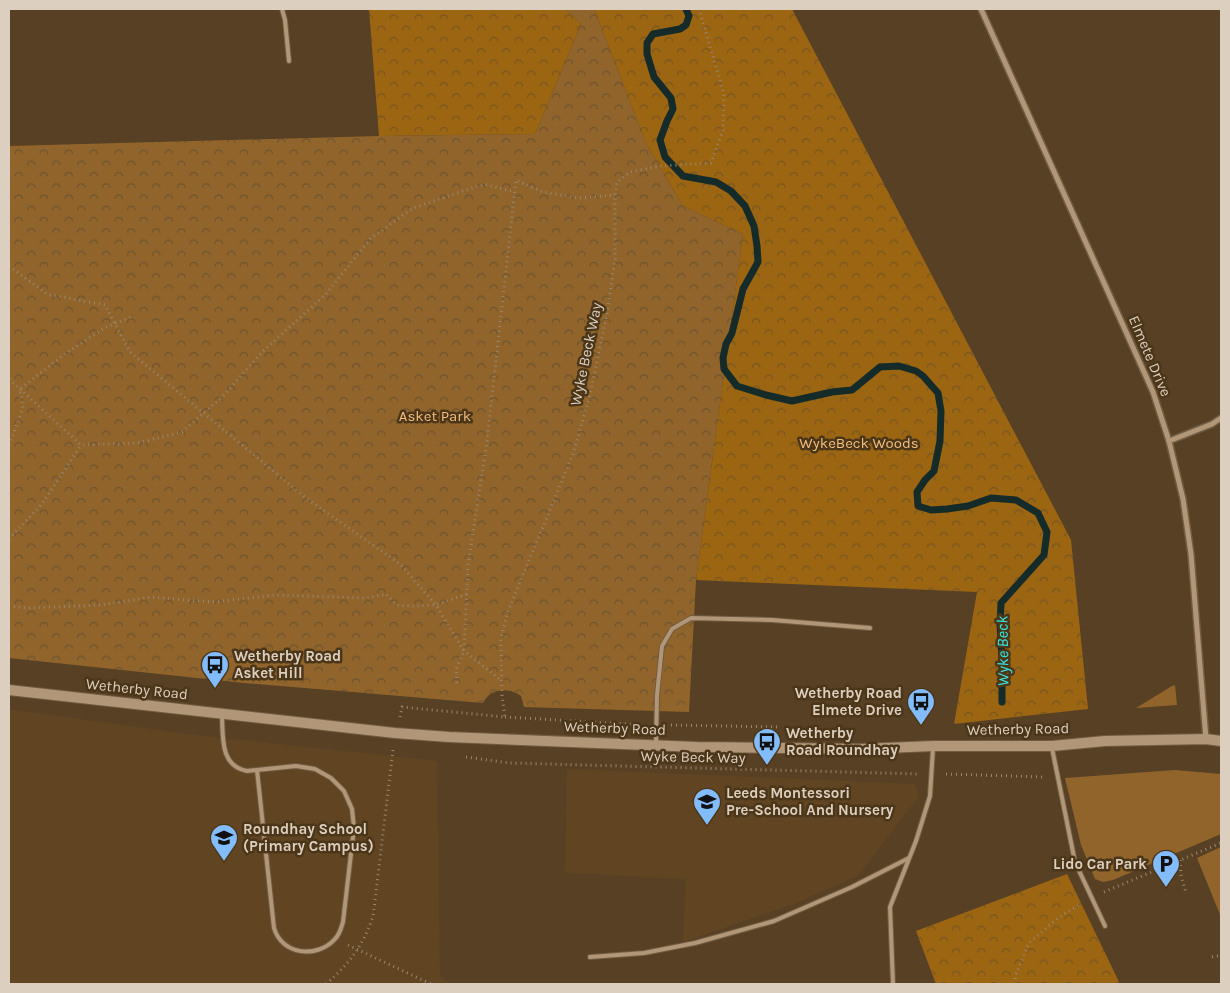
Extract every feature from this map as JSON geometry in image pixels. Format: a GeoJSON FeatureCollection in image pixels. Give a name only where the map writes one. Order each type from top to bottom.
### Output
{"type":"FeatureCollection","features":[{"type":"Feature","properties":{"kind":"street","name":"Elmete Drive"},"geometry":{"type":"LineString","coordinates":[[981,9],[1150,383],[1169,441],[1183,498],[1191,554],[1206,739]]}},
{"type":"Feature","properties":{"kind":"street"},"geometry":{"type":"LineString","coordinates":[[1169,441],[1212,424],[1221,418]]}},
{"type":"Feature","properties":{"kind":"street","name":"Wetherby Road"},"geometry":{"type":"LineString","coordinates":[[9,690],[422,736],[656,745],[861,749],[933,746],[1052,746],[1105,741],[1206,739],[1221,741]]}},
{"type":"Feature","properties":{"kind":"lane"},"geometry":{"type":"LineString","coordinates":[[282,9],[285,20],[289,61]]}},
{"type":"Feature","properties":{"kind":"lane"},"geometry":{"type":"LineString","coordinates":[[656,745],[662,646],[672,629],[691,618],[772,620],[870,628]]}},
{"type":"Feature","properties":{"kind":"lane"},"geometry":{"type":"LineString","coordinates":[[222,714],[225,754],[240,769],[257,770],[296,766],[315,769],[331,778],[344,792],[352,809],[354,828],[341,931],[336,939],[320,949],[302,951],[287,947],[276,935],[257,770]]}},
{"type":"Feature","properties":{"kind":"lane"},"geometry":{"type":"LineString","coordinates":[[893,984],[890,906],[930,796],[933,746]]}},
{"type":"Feature","properties":{"kind":"lane"},"geometry":{"type":"LineString","coordinates":[[1052,746],[1075,862],[1105,926]]}},
{"type":"Feature","properties":{"kind":"lane"},"geometry":{"type":"LineString","coordinates":[[590,957],[644,954],[695,943],[774,921],[852,887],[909,858]]}},
{"type":"Feature","properties":{"kind":"path","name":"Wyke Beck Way"},"geometry":{"type":"LineString","coordinates":[[395,733],[402,707],[504,716],[501,638],[508,611],[573,454],[590,395],[607,314],[615,260],[615,195],[617,182],[630,172],[661,166],[711,163],[723,130],[724,94],[700,9]]}},
{"type":"Feature","properties":{"kind":"path"},"geometry":{"type":"LineString","coordinates":[[457,683],[456,669],[464,651],[468,566],[487,440],[516,180],[542,192],[579,198],[615,195]]}},
{"type":"Feature","properties":{"kind":"path"},"geometry":{"type":"LineString","coordinates":[[9,379],[81,445],[138,443],[182,432],[224,396],[263,351],[326,294],[370,239],[413,208],[484,184],[515,192]]}},
{"type":"Feature","properties":{"kind":"path"},"geometry":{"type":"LineString","coordinates":[[9,266],[47,294],[105,305],[130,352],[306,498],[400,564],[436,605],[464,651],[502,681]]}},
{"type":"Feature","properties":{"kind":"path"},"geometry":{"type":"LineString","coordinates":[[20,389],[62,356],[104,328],[131,317]]}},
{"type":"Feature","properties":{"kind":"path"},"geometry":{"type":"LineString","coordinates":[[9,445],[23,408],[20,389]]}},
{"type":"Feature","properties":{"kind":"path"},"geometry":{"type":"LineString","coordinates":[[9,539],[42,504],[81,445]]}},
{"type":"Feature","properties":{"kind":"path"},"geometry":{"type":"LineString","coordinates":[[9,606],[26,608],[101,604],[152,597],[212,602],[276,595],[367,598],[386,594],[397,605],[411,606],[436,605],[467,594]]}},
{"type":"Feature","properties":{"kind":"path"},"geometry":{"type":"LineString","coordinates":[[326,984],[342,970],[359,950],[373,917],[395,733]]}},
{"type":"Feature","properties":{"kind":"path","name":"Wyke Beck Way"},"geometry":{"type":"LineString","coordinates":[[457,756],[510,763],[1057,777]]}},
{"type":"Feature","properties":{"kind":"path"},"geometry":{"type":"LineString","coordinates":[[1015,984],[1015,976],[1029,943],[1058,918],[1092,896],[1221,843]]}},
{"type":"Feature","properties":{"kind":"path"},"geometry":{"type":"LineString","coordinates":[[1180,860],[1181,875],[1186,893]]}},
{"type":"Feature","properties":{"kind":"path"},"geometry":{"type":"LineString","coordinates":[[336,939],[431,984]]}},
{"type":"Feature","properties":{"kind":"path"},"geometry":{"type":"LineString","coordinates":[[1212,957],[1221,955]]}},
{"type":"Feature","properties":{"kind":"shaded area","name":"Roundhay School (Primary Campus)"},"geometry":{"type":"Polygon","coordinates":[[[9,709],[187,734],[437,761],[440,974],[449,984],[9,984],[9,709]]]}},
{"type":"Feature","properties":{"kind":"shaded area"},"geometry":{"type":"Polygon","coordinates":[[[567,769],[915,784],[919,796],[858,876],[794,904],[683,942],[686,879],[565,873],[567,769]]]}},
{"type":"Feature","properties":{"kind":"green space"},"geometry":{"type":"Polygon","coordinates":[[[369,9],[565,9],[581,24],[535,134],[379,136],[369,9]]]}},
{"type":"Feature","properties":{"kind":"green space","name":"Asket Park"},"geometry":{"type":"Polygon","coordinates":[[[565,9],[594,9],[647,145],[683,206],[743,234],[696,580],[689,712],[524,707],[521,696],[506,690],[490,694],[483,703],[244,683],[9,658],[9,146],[379,136],[535,134],[581,24],[565,9]]]}},
{"type":"Feature","properties":{"kind":"green space","name":"WykeBeck Woods"},"geometry":{"type":"Polygon","coordinates":[[[594,9],[792,9],[1071,540],[1088,709],[954,724],[977,592],[696,580],[743,234],[683,206],[647,145],[594,9]]]}},
{"type":"Feature","properties":{"kind":"green space"},"geometry":{"type":"Polygon","coordinates":[[[1175,685],[1177,705],[1136,708],[1172,686],[1175,685]]]}},
{"type":"Feature","properties":{"kind":"green space"},"geometry":{"type":"Polygon","coordinates":[[[1175,770],[1221,774],[1221,834],[1113,880],[1103,882],[1095,879],[1081,845],[1065,778],[1175,770]]]}},
{"type":"Feature","properties":{"kind":"green space"},"geometry":{"type":"Polygon","coordinates":[[[1221,847],[1221,917],[1197,858],[1221,847]]]}},
{"type":"Feature","properties":{"kind":"green space"},"geometry":{"type":"Polygon","coordinates":[[[1067,874],[1120,984],[936,984],[916,931],[1067,874]]]}},
{"type":"Feature","properties":{"kind":"waterway","name":"Wyke Beck"},"geometry":{"type":"LineString","coordinates":[[686,9],[689,16],[686,25],[680,29],[653,34],[647,43],[647,54],[654,77],[671,98],[673,109],[660,140],[665,157],[683,176],[716,182],[731,191],[745,206],[754,226],[757,246],[758,262],[743,289],[732,333],[726,344],[723,358],[724,369],[737,386],[792,401],[832,392],[852,390],[880,367],[899,366],[916,371],[938,393],[941,411],[940,441],[934,471],[917,492],[918,506],[931,510],[968,506],[991,498],[1016,500],[1038,513],[1047,532],[1044,555],[1001,603],[1002,702]]}},
{"type":"Feature","properties":{"kind":"place","name":"Wetherby Road Asket Hill"},"geometry":{"type":"Point","coordinates":[215,689]}},
{"type":"Feature","properties":{"kind":"place","name":"Wetherby Road Elmete Drive"},"geometry":{"type":"Point","coordinates":[921,726]}},
{"type":"Feature","properties":{"kind":"place","name":"Wetherby Road Roundhay"},"geometry":{"type":"Point","coordinates":[767,766]}},
{"type":"Feature","properties":{"kind":"place","name":"Leeds Montessori Pre-School And Nursery"},"geometry":{"type":"Point","coordinates":[707,826]}},
{"type":"Feature","properties":{"kind":"place","name":"Roundhay School (Primary Campus)"},"geometry":{"type":"Point","coordinates":[224,862]}},
{"type":"Feature","properties":{"kind":"place","name":"Lido Car Park"},"geometry":{"type":"Point","coordinates":[1166,888]}}]}
